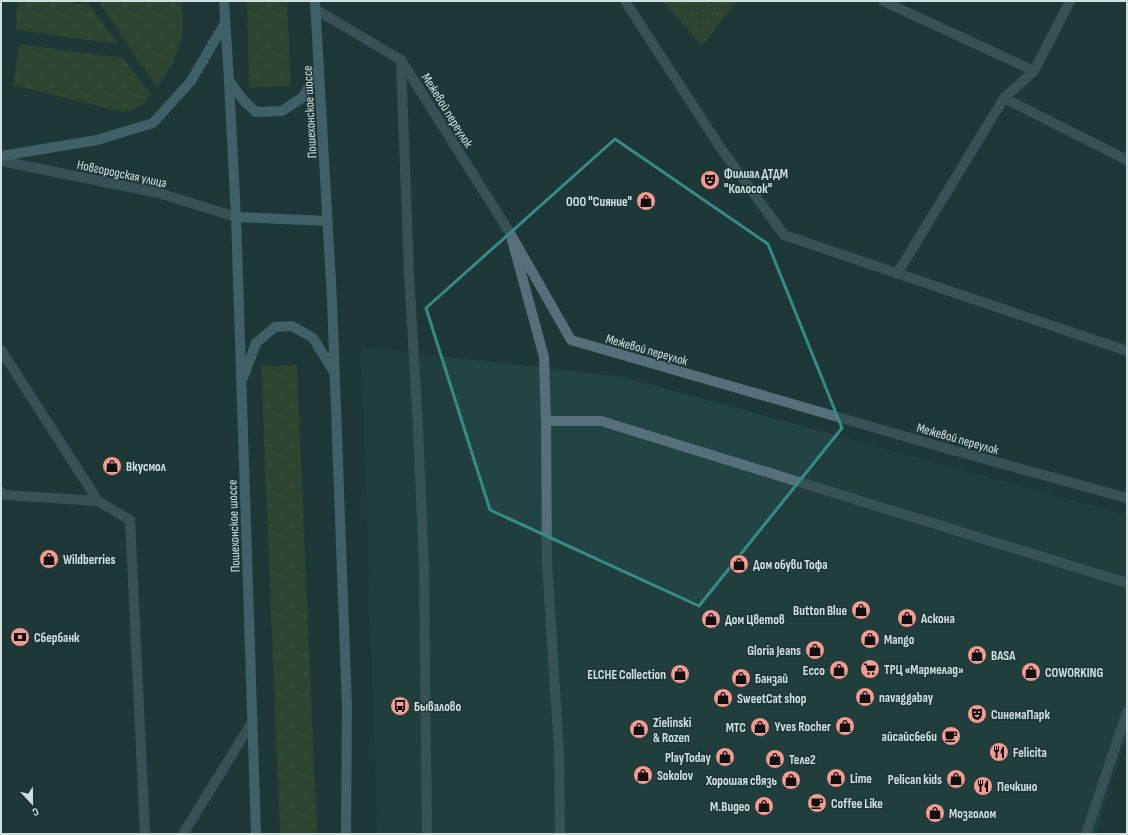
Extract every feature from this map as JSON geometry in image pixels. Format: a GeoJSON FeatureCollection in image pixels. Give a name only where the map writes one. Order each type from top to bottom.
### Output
{"type":"FeatureCollection","features":[{"type":"Feature","properties":{"kind":"main road","name":"Пошехонское шоссе"},"geometry":{"type":"LineString","coordinates":[[224,1],[236,217],[256,834]]}},
{"type":"Feature","properties":{"kind":"main road","name":"Пошехонское шоссе"},"geometry":{"type":"LineString","coordinates":[[315,5],[328,221],[347,708],[346,834]]}},
{"type":"Feature","properties":{"kind":"main road"},"geometry":{"type":"LineString","coordinates":[[1,156],[97,140],[153,123],[191,81],[225,23]]}},
{"type":"Feature","properties":{"kind":"main road"},"geometry":{"type":"LineString","coordinates":[[229,81],[244,101],[256,112],[282,111],[303,97],[319,67]]}},
{"type":"Feature","properties":{"kind":"main road"},"geometry":{"type":"LineString","coordinates":[[236,217],[328,221]]}},
{"type":"Feature","properties":{"kind":"main road"},"geometry":{"type":"LineString","coordinates":[[241,384],[256,343],[275,327],[292,326],[313,338],[334,372]]}},
{"type":"Feature","properties":{"kind":"street"},"geometry":{"type":"LineString","coordinates":[[625,1],[720,147],[784,236],[1127,351]]}},
{"type":"Feature","properties":{"kind":"street"},"geometry":{"type":"LineString","coordinates":[[883,1],[1034,71]]}},
{"type":"Feature","properties":{"kind":"street"},"geometry":{"type":"LineString","coordinates":[[897,274],[1004,98],[1034,71],[1070,1]]}},
{"type":"Feature","properties":{"kind":"street","name":"Межевой переулок"},"geometry":{"type":"LineString","coordinates":[[315,5],[401,60],[510,233],[571,340],[945,448],[1127,498]]}},
{"type":"Feature","properties":{"kind":"street"},"geometry":{"type":"LineString","coordinates":[[401,60],[409,274],[424,568],[427,834]]}},
{"type":"Feature","properties":{"kind":"street"},"geometry":{"type":"LineString","coordinates":[[1004,98],[1127,160]]}},
{"type":"Feature","properties":{"kind":"street","name":"Новгородская улица"},"geometry":{"type":"LineString","coordinates":[[1,161],[159,194],[236,217]]}},
{"type":"Feature","properties":{"kind":"street"},"geometry":{"type":"LineString","coordinates":[[510,233],[544,357],[547,562],[559,752],[560,834]]}},
{"type":"Feature","properties":{"kind":"street"},"geometry":{"type":"LineString","coordinates":[[1,350],[98,501],[130,520],[145,834]]}},
{"type":"Feature","properties":{"kind":"street"},"geometry":{"type":"LineString","coordinates":[[546,422],[601,421],[1127,583]]}},
{"type":"Feature","properties":{"kind":"street"},"geometry":{"type":"LineString","coordinates":[[1,492],[6,495],[98,501]]}},
{"type":"Feature","properties":{"kind":"street"},"geometry":{"type":"LineString","coordinates":[[1086,834],[1127,712]]}},
{"type":"Feature","properties":{"kind":"street"},"geometry":{"type":"LineString","coordinates":[[183,834],[252,722]]}},
{"type":"Feature","properties":{"kind":"highlighted area"},"geometry":{"type":"Polygon","coordinates":[[[615,139],[768,244],[842,428],[699,606],[490,510],[426,308],[615,139]]]}},
{"type":"Feature","properties":{"kind":"shaded area"},"geometry":{"type":"Polygon","coordinates":[[[361,347],[623,377],[1127,515],[1127,738],[1096,834],[377,834],[361,347]]]}},
{"type":"Feature","properties":{"kind":"green space"},"geometry":{"type":"Polygon","coordinates":[[[17,1],[68,1],[77,4],[87,1],[118,44],[16,30],[17,1]]]}},
{"type":"Feature","properties":{"kind":"green space"},"geometry":{"type":"Polygon","coordinates":[[[98,1],[182,1],[183,34],[173,63],[157,88],[98,1]]]}},
{"type":"Feature","properties":{"kind":"green space"},"geometry":{"type":"Polygon","coordinates":[[[247,1],[287,1],[291,86],[249,88],[247,1]]]}},
{"type":"Feature","properties":{"kind":"green space"},"geometry":{"type":"Polygon","coordinates":[[[663,1],[737,1],[702,46],[663,1]]]}},
{"type":"Feature","properties":{"kind":"green space"},"geometry":{"type":"Polygon","coordinates":[[[19,44],[123,58],[151,95],[139,107],[122,112],[13,85],[19,44]]]}},
{"type":"Feature","properties":{"kind":"green space"},"geometry":{"type":"Polygon","coordinates":[[[297,365],[317,834],[280,834],[261,366],[297,365]]]}},
{"type":"Feature","properties":{"kind":"place","name":"Филиал ДТДМ \"Колосок\""},"geometry":{"type":"Point","coordinates":[710,180]}},
{"type":"Feature","properties":{"kind":"place","name":"ООО \"Сияние\""},"geometry":{"type":"Point","coordinates":[646,201]}},
{"type":"Feature","properties":{"kind":"place","name":"Вкусмол"},"geometry":{"type":"Point","coordinates":[112,466]}},
{"type":"Feature","properties":{"kind":"place","name":"Wildberries"},"geometry":{"type":"Point","coordinates":[49,559]}},
{"type":"Feature","properties":{"kind":"place","name":"Дом обуви Тофа"},"geometry":{"type":"Point","coordinates":[739,564]}},
{"type":"Feature","properties":{"kind":"place","name":"Button Blue"},"geometry":{"type":"Point","coordinates":[861,610]}},
{"type":"Feature","properties":{"kind":"place","name":"Аскона"},"geometry":{"type":"Point","coordinates":[907,618]}},
{"type":"Feature","properties":{"kind":"place","name":"Дом Цветов"},"geometry":{"type":"Point","coordinates":[711,619]}},
{"type":"Feature","properties":{"kind":"place","name":"Сбербанк"},"geometry":{"type":"Point","coordinates":[20,637]}},
{"type":"Feature","properties":{"kind":"place","name":"Mango"},"geometry":{"type":"Point","coordinates":[870,639]}},
{"type":"Feature","properties":{"kind":"place","name":"Gloria Jeans"},"geometry":{"type":"Point","coordinates":[815,650]}},
{"type":"Feature","properties":{"kind":"place","name":"BASA"},"geometry":{"type":"Point","coordinates":[977,655]}},
{"type":"Feature","properties":{"kind":"place","name":"ТРЦ «Мармелад»"},"geometry":{"type":"Point","coordinates":[870,669]}},
{"type":"Feature","properties":{"kind":"place","name":"Ecco"},"geometry":{"type":"Point","coordinates":[839,670]}},
{"type":"Feature","properties":{"kind":"place","name":"COWORKING"},"geometry":{"type":"Point","coordinates":[1031,672]}},
{"type":"Feature","properties":{"kind":"place","name":"ELCHE Collection"},"geometry":{"type":"Point","coordinates":[680,674]}},
{"type":"Feature","properties":{"kind":"place","name":"Банзай"},"geometry":{"type":"Point","coordinates":[741,678]}},
{"type":"Feature","properties":{"kind":"place","name":"navaggabay"},"geometry":{"type":"Point","coordinates":[865,697]}},
{"type":"Feature","properties":{"kind":"place","name":"SweetCat shop"},"geometry":{"type":"Point","coordinates":[723,698]}},
{"type":"Feature","properties":{"kind":"place","name":"Бывалово"},"geometry":{"type":"Point","coordinates":[400,706]}},
{"type":"Feature","properties":{"kind":"place","name":"СинемаПарк"},"geometry":{"type":"Point","coordinates":[977,714]}},
{"type":"Feature","properties":{"kind":"place","name":"Yves Rocher"},"geometry":{"type":"Point","coordinates":[845,726]}},
{"type":"Feature","properties":{"kind":"place","name":"МТС"},"geometry":{"type":"Point","coordinates":[760,727]}},
{"type":"Feature","properties":{"kind":"place","name":"Zielinski & Rozen"},"geometry":{"type":"Point","coordinates":[639,729]}},
{"type":"Feature","properties":{"kind":"place","name":"айсайсбеби"},"geometry":{"type":"Point","coordinates":[951,736]}},
{"type":"Feature","properties":{"kind":"place","name":"Felicita"},"geometry":{"type":"Point","coordinates":[999,752]}},
{"type":"Feature","properties":{"kind":"place","name":"PlayToday"},"geometry":{"type":"Point","coordinates":[725,757]}},
{"type":"Feature","properties":{"kind":"place","name":"Теле2"},"geometry":{"type":"Point","coordinates":[775,759]}},
{"type":"Feature","properties":{"kind":"place","name":"Sokolov"},"geometry":{"type":"Point","coordinates":[643,775]}},
{"type":"Feature","properties":{"kind":"place","name":"Lime"},"geometry":{"type":"Point","coordinates":[836,778]}},
{"type":"Feature","properties":{"kind":"place","name":"Pelican kids"},"geometry":{"type":"Point","coordinates":[956,779]}},
{"type":"Feature","properties":{"kind":"place","name":"Хорошая связь"},"geometry":{"type":"Point","coordinates":[791,780]}},
{"type":"Feature","properties":{"kind":"place","name":"Печкино"},"geometry":{"type":"Point","coordinates":[983,786]}},
{"type":"Feature","properties":{"kind":"place","name":"Coffee Like"},"geometry":{"type":"Point","coordinates":[817,803]}},
{"type":"Feature","properties":{"kind":"place","name":"М.Видео"},"geometry":{"type":"Point","coordinates":[764,806]}},
{"type":"Feature","properties":{"kind":"place","name":"Мозголом"},"geometry":{"type":"Point","coordinates":[935,813]}}]}
